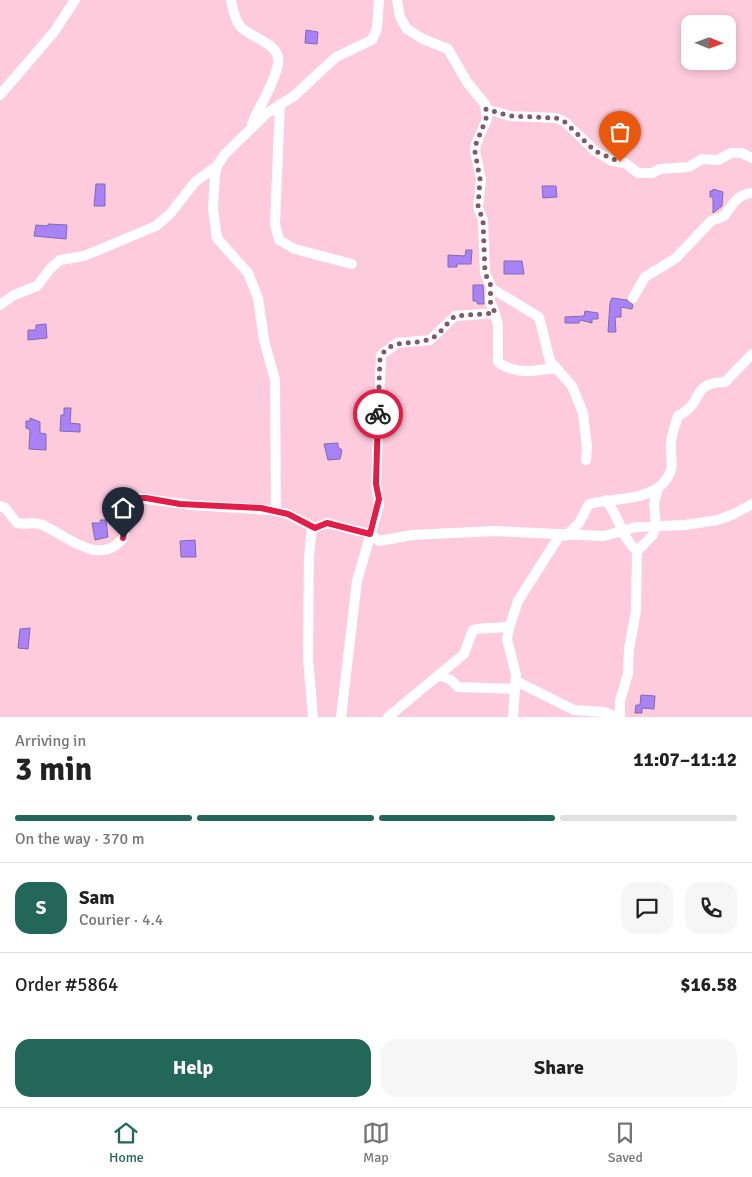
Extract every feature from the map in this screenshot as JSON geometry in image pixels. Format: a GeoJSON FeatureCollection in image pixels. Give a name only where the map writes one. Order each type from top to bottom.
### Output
{"type":"FeatureCollection","features":[{"type":"Feature","properties":{"kind":"street"},"geometry":{"type":"LineString","coordinates":[[0,95],[54,32],[75,0]]}},
{"type":"Feature","properties":{"kind":"street"},"geometry":{"type":"LineString","coordinates":[[231,0],[239,25],[247,33],[277,51],[278,58],[272,82],[250,130]]}},
{"type":"Feature","properties":{"kind":"street"},"geometry":{"type":"LineString","coordinates":[[0,306],[14,294],[37,286],[60,260],[84,256],[156,226],[170,214],[195,182],[217,166],[225,154],[280,104],[294,96],[336,57],[372,40],[378,28],[379,0]]}},
{"type":"Feature","properties":{"kind":"street"},"geometry":{"type":"LineString","coordinates":[[397,0],[400,17],[407,29],[423,39],[448,48],[467,82],[486,104],[486,119],[476,144],[475,152],[480,179],[478,207],[483,220],[485,273],[491,288],[490,301],[498,326],[498,362],[506,368],[529,372],[554,368]]}},
{"type":"Feature","properties":{"kind":"street"},"geometry":{"type":"LineString","coordinates":[[280,104],[275,224],[279,240],[284,245],[295,249],[352,264]]}},
{"type":"Feature","properties":{"kind":"street"},"geometry":{"type":"LineString","coordinates":[[486,109],[510,116],[556,118],[565,122],[595,151],[612,161],[625,163],[638,173],[652,173],[660,169],[689,167],[702,159],[718,160],[731,153],[742,153],[752,158]]}},
{"type":"Feature","properties":{"kind":"street"},"geometry":{"type":"LineString","coordinates":[[217,166],[213,190],[213,210],[218,238],[248,273],[258,298],[264,340],[275,380],[276,511]]}},
{"type":"Feature","properties":{"kind":"street"},"geometry":{"type":"LineString","coordinates":[[633,298],[645,277],[676,258],[712,220],[724,216],[728,208],[741,195],[752,193]]}},
{"type":"Feature","properties":{"kind":"street"},"geometry":{"type":"LineString","coordinates":[[491,288],[539,318],[550,361],[554,368],[572,386],[583,412],[587,447],[586,460]]}},
{"type":"Feature","properties":{"kind":"street"},"geometry":{"type":"LineString","coordinates":[[341,717],[357,581],[379,499],[376,484],[381,355],[397,342],[430,340],[455,316],[495,313]]}},
{"type":"Feature","properties":{"kind":"street"},"geometry":{"type":"LineString","coordinates":[[513,717],[516,685],[507,639],[518,602],[563,536],[579,523],[589,504],[606,500],[627,500],[658,488],[662,484],[671,469],[671,442],[678,416],[690,410],[700,388],[710,382],[724,382],[752,354]]}},
{"type":"Feature","properties":{"kind":"street"},"geometry":{"type":"LineString","coordinates":[[637,551],[654,535],[656,526],[654,504],[658,488]]}},
{"type":"Feature","properties":{"kind":"street"},"geometry":{"type":"LineString","coordinates":[[0,506],[5,508],[17,523],[40,525],[79,547],[98,549],[110,548],[120,542],[123,538],[132,502],[139,498],[180,504],[276,511],[288,514],[312,528],[319,528],[327,523],[370,534],[379,542],[412,535],[494,531],[596,537],[636,527],[685,525],[718,520],[752,504]]}},
{"type":"Feature","properties":{"kind":"street"},"geometry":{"type":"LineString","coordinates":[[440,675],[451,680],[458,687],[516,685],[574,710],[605,712],[618,717],[620,701],[628,674],[629,649],[636,611],[637,551],[621,531],[615,515],[606,500]]}},
{"type":"Feature","properties":{"kind":"street"},"geometry":{"type":"LineString","coordinates":[[312,528],[309,557],[308,658],[312,717]]}},
{"type":"Feature","properties":{"kind":"street"},"geometry":{"type":"LineString","coordinates":[[388,717],[464,654],[473,630],[493,626],[506,628],[510,625]]}},
{"type":"Feature","properties":{"kind":"building"},"geometry":{"type":"Polygon","coordinates":[[[306,30],[318,32],[317,44],[305,43],[306,30]]]}},
{"type":"Feature","properties":{"kind":"building"},"geometry":{"type":"Polygon","coordinates":[[[96,184],[105,184],[105,206],[94,206],[96,184]]]}},
{"type":"Feature","properties":{"kind":"building"},"geometry":{"type":"Polygon","coordinates":[[[542,186],[556,186],[557,197],[543,198],[542,186]]]}},
{"type":"Feature","properties":{"kind":"building"},"geometry":{"type":"Polygon","coordinates":[[[713,189],[723,192],[722,206],[713,213],[713,197],[710,197],[710,191],[713,191],[713,189]]]}},
{"type":"Feature","properties":{"kind":"building"},"geometry":{"type":"Polygon","coordinates":[[[48,224],[67,225],[66,239],[34,236],[36,225],[48,226],[48,224]]]}},
{"type":"Feature","properties":{"kind":"building"},"geometry":{"type":"Polygon","coordinates":[[[466,250],[472,250],[471,264],[457,264],[457,267],[448,267],[448,255],[465,256],[466,250]]]}},
{"type":"Feature","properties":{"kind":"building"},"geometry":{"type":"Polygon","coordinates":[[[504,261],[522,261],[524,274],[504,274],[504,261]]]}},
{"type":"Feature","properties":{"kind":"building"},"geometry":{"type":"Polygon","coordinates":[[[473,285],[483,285],[484,304],[478,304],[476,301],[473,301],[473,285]]]}},
{"type":"Feature","properties":{"kind":"building"},"geometry":{"type":"Polygon","coordinates":[[[612,298],[627,300],[633,305],[632,309],[621,307],[621,317],[615,317],[616,332],[608,332],[610,303],[612,298]]]}},
{"type":"Feature","properties":{"kind":"building"},"geometry":{"type":"Polygon","coordinates":[[[585,311],[598,313],[598,319],[592,319],[592,323],[580,320],[579,323],[565,323],[565,317],[584,316],[585,311]]]}},
{"type":"Feature","properties":{"kind":"building"},"geometry":{"type":"Polygon","coordinates":[[[46,324],[47,338],[28,340],[28,330],[36,330],[36,325],[46,324]]]}},
{"type":"Feature","properties":{"kind":"building"},"geometry":{"type":"Polygon","coordinates":[[[64,408],[71,408],[70,423],[80,424],[80,432],[60,431],[61,415],[64,415],[64,408]]]}},
{"type":"Feature","properties":{"kind":"building"},"geometry":{"type":"Polygon","coordinates":[[[30,418],[40,422],[40,433],[46,434],[46,450],[29,449],[30,430],[26,428],[26,421],[30,421],[30,418]]]}},
{"type":"Feature","properties":{"kind":"building"},"geometry":{"type":"Polygon","coordinates":[[[338,443],[338,447],[342,450],[340,459],[328,460],[324,444],[338,443]]]}},
{"type":"Feature","properties":{"kind":"building"},"geometry":{"type":"Polygon","coordinates":[[[100,520],[106,520],[108,537],[95,540],[92,523],[101,523],[100,520]]]}},
{"type":"Feature","properties":{"kind":"building"},"geometry":{"type":"Polygon","coordinates":[[[195,540],[196,557],[181,557],[180,541],[195,540]]]}},
{"type":"Feature","properties":{"kind":"building"},"geometry":{"type":"Polygon","coordinates":[[[30,628],[28,649],[18,648],[20,629],[30,628]]]}},
{"type":"Feature","properties":{"kind":"building"},"geometry":{"type":"Polygon","coordinates":[[[641,695],[655,696],[654,709],[642,708],[642,713],[635,713],[636,705],[640,705],[641,695]]]}},
{"type":"Feature","properties":{"kind":"way so far"},"geometry":{"type":"LineString","coordinates":[[378,414],[380,358],[384,352],[397,342],[430,340],[455,316],[495,313],[490,301],[491,286],[485,273],[483,220],[478,207],[481,187],[475,152],[479,135],[486,119],[486,109],[490,108],[510,116],[556,118],[565,122],[595,151],[612,161],[620,162]]}},
{"type":"Feature","properties":{"kind":"route"},"geometry":{"type":"LineString","coordinates":[[123,538],[132,502],[139,498],[202,506],[261,508],[288,514],[310,527],[319,528],[327,523],[370,534],[379,505],[376,484],[378,414]]}}]}
